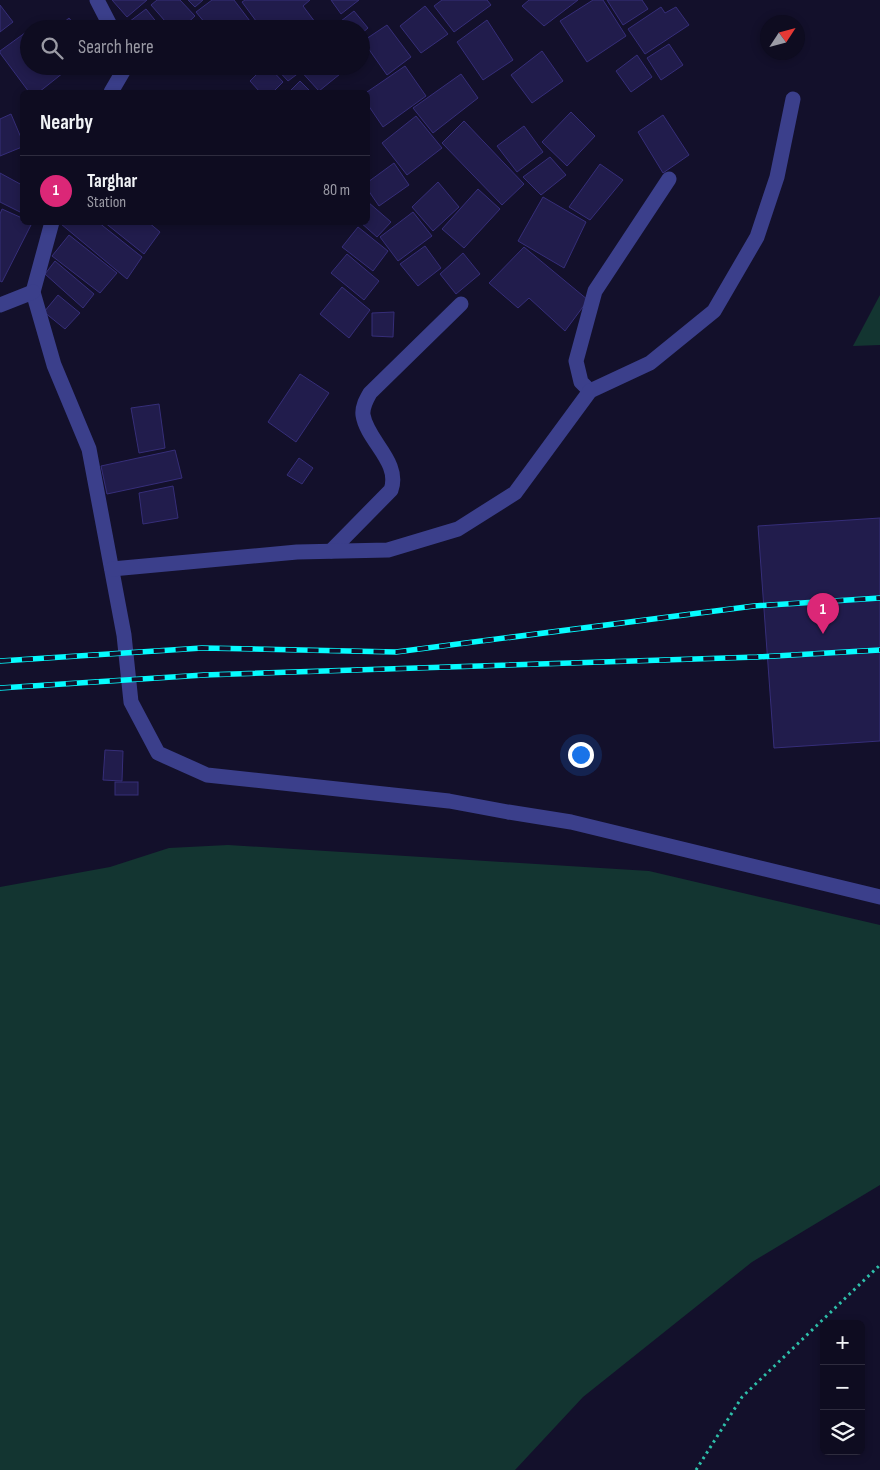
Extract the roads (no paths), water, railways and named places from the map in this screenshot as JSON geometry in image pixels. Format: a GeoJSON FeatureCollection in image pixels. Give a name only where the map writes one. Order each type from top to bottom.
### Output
{"type":"FeatureCollection","features":[{"type":"Feature","properties":{"kind":"street"},"geometry":{"type":"LineString","coordinates":[[97,0],[107,20]]}},
{"type":"Feature","properties":{"kind":"street"},"geometry":{"type":"LineString","coordinates":[[112,90],[121,75]]}},
{"type":"Feature","properties":{"kind":"street"},"geometry":{"type":"LineString","coordinates":[[112,569],[297,552],[388,550],[458,529],[514,493],[590,391],[650,363],[714,311],[757,237],[777,177],[793,99]]}},
{"type":"Feature","properties":{"kind":"street"},"geometry":{"type":"LineString","coordinates":[[590,391],[581,382],[576,361],[595,291],[669,179]]}},
{"type":"Feature","properties":{"kind":"street"},"geometry":{"type":"LineString","coordinates":[[51,225],[33,292],[54,365],[89,449],[124,635],[131,702],[158,753],[207,775],[449,801],[571,822],[880,897]]}},
{"type":"Feature","properties":{"kind":"street"},"geometry":{"type":"LineString","coordinates":[[0,306],[33,292]]}},
{"type":"Feature","properties":{"kind":"street"},"geometry":{"type":"LineString","coordinates":[[331,551],[391,490],[394,482],[391,468],[363,416],[364,404],[370,393],[461,304]]}},
{"type":"Feature","properties":{"kind":"railway"},"geometry":{"type":"LineString","coordinates":[[0,661],[202,648],[396,652],[754,606],[880,598]]}},
{"type":"Feature","properties":{"kind":"railway"},"geometry":{"type":"LineString","coordinates":[[0,688],[204,675],[757,657],[880,650]]}},
{"type":"Feature","properties":{"kind":"place","name":"Targhar"},"geometry":{"type":"Point","coordinates":[823,634]}}]}
